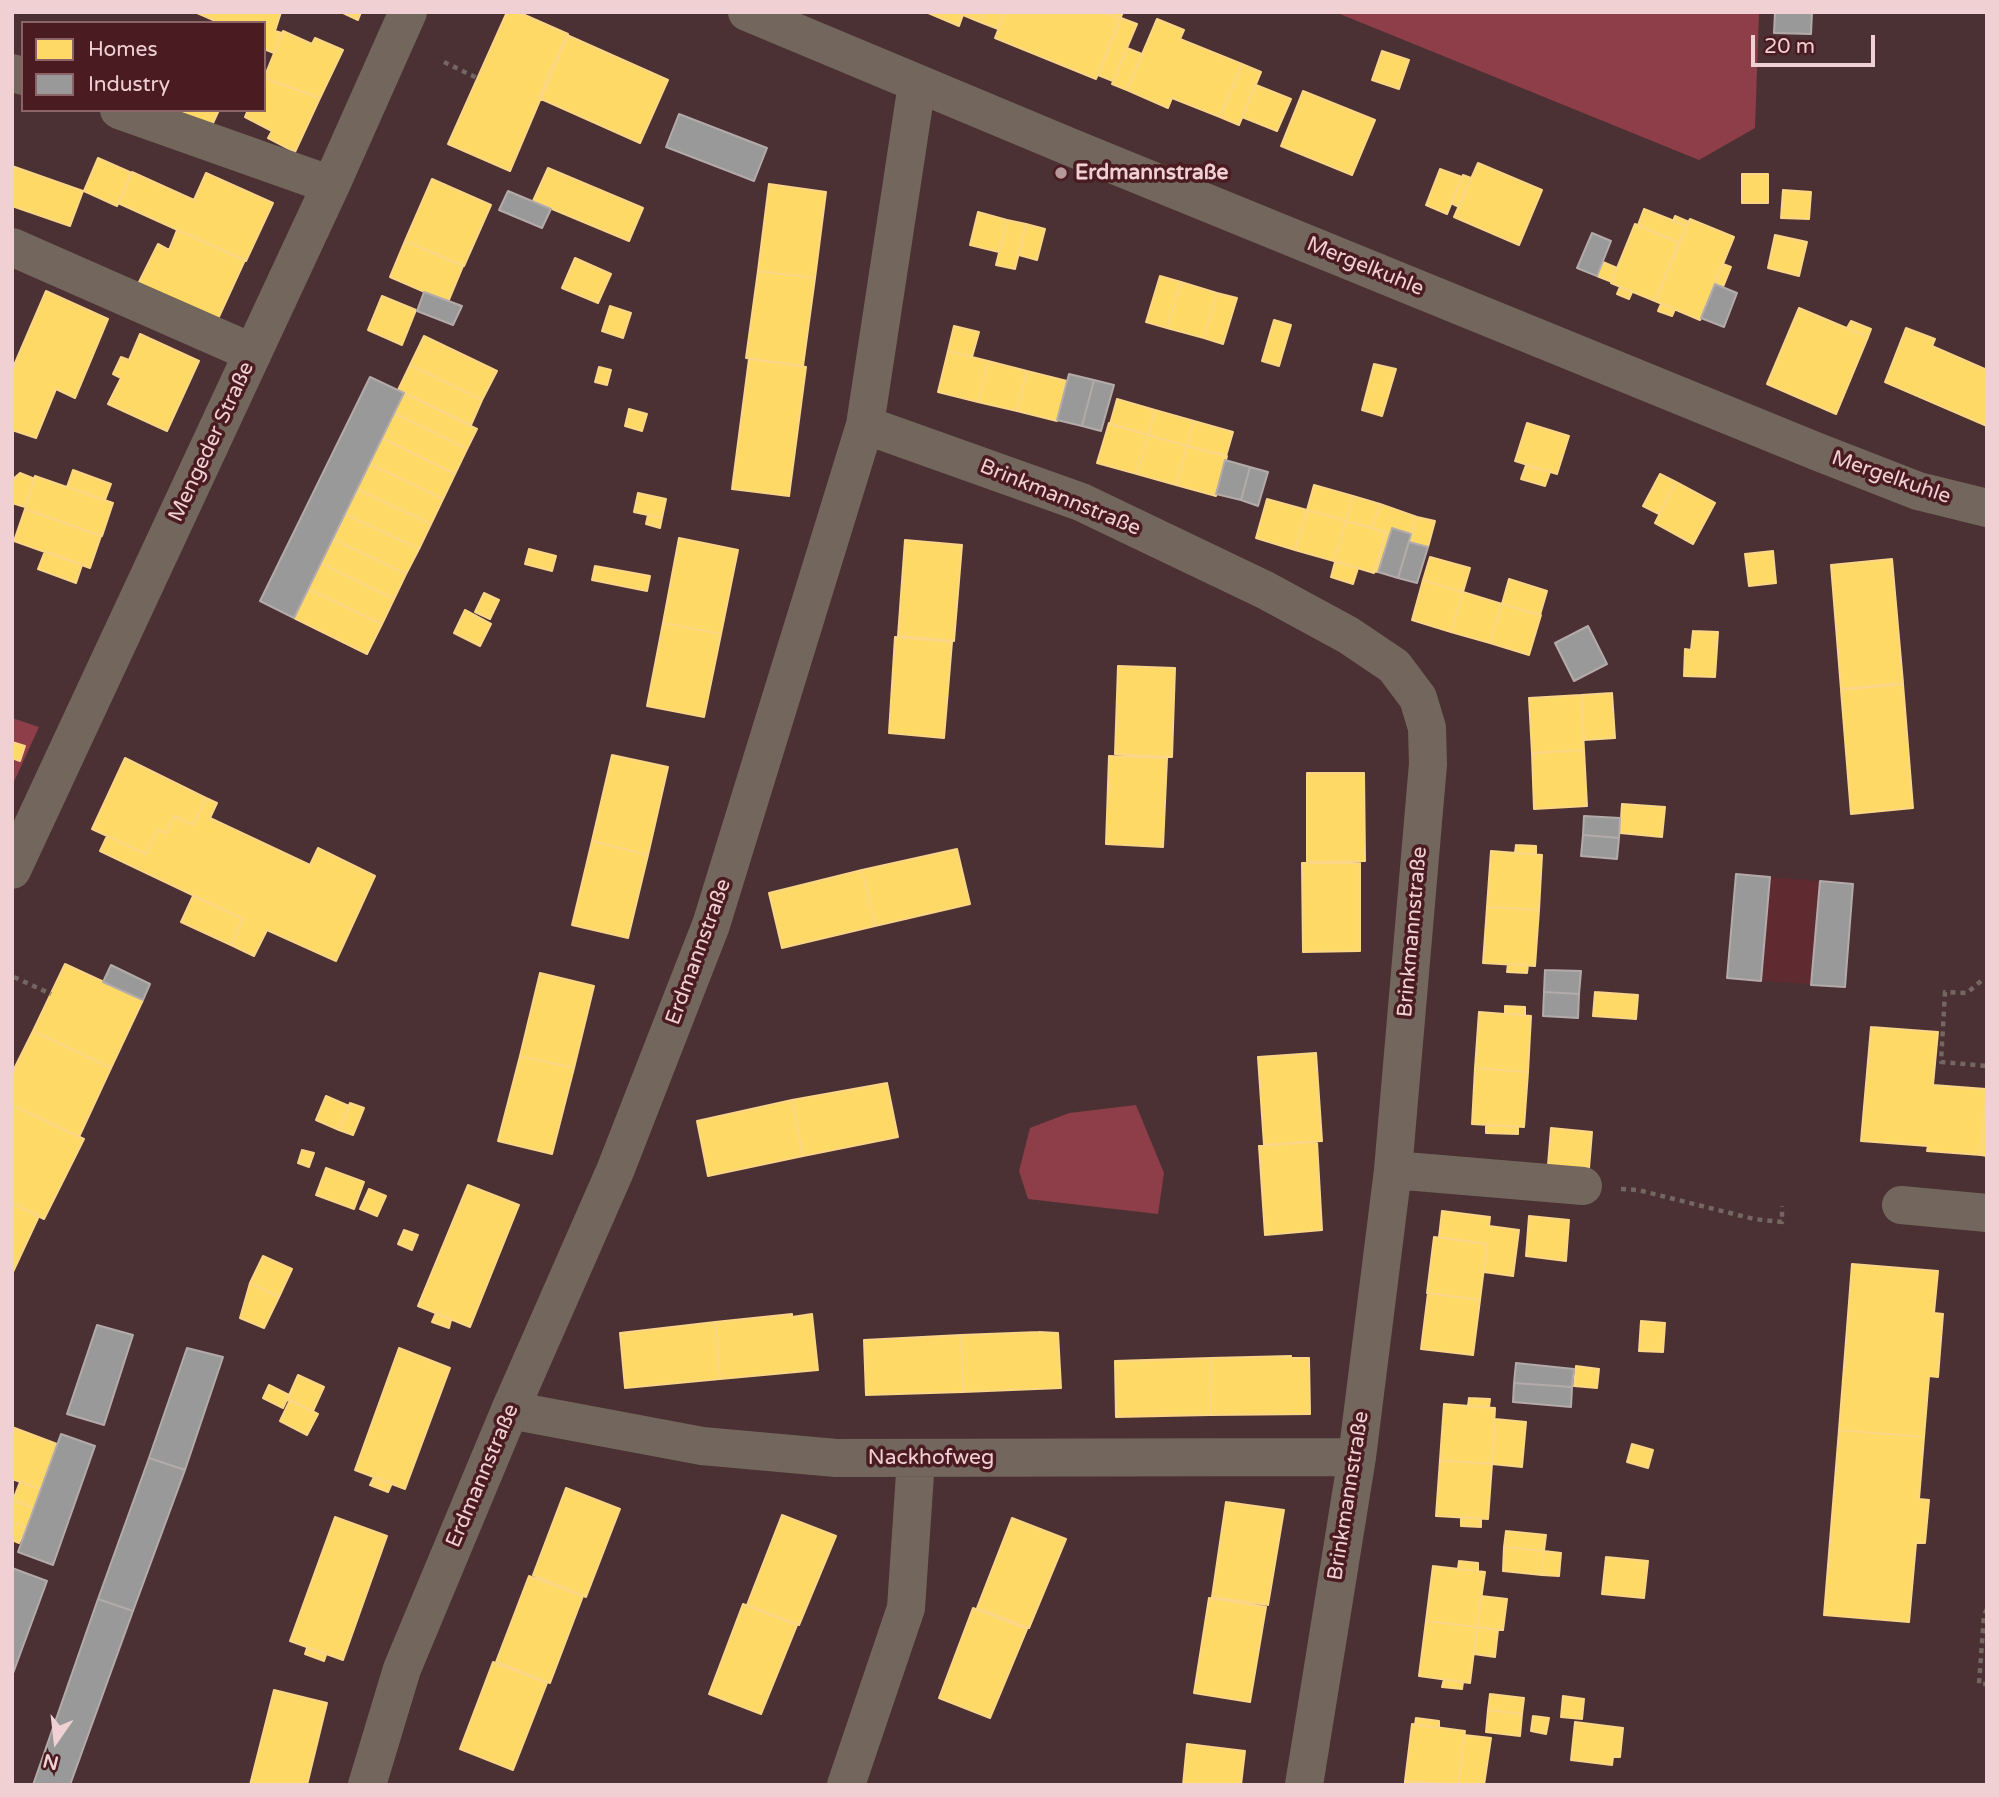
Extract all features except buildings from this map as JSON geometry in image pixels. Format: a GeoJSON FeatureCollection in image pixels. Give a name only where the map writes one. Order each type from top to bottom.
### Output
{"type":"FeatureCollection","features":[{"type":"Feature","properties":{"kind":"street","name":"Mengeder Straße"},"geometry":{"type":"LineString","coordinates":[[12,870],[331,185],[408,12]]}},
{"type":"Feature","properties":{"kind":"street","name":"Mergelkuhle"},"geometry":{"type":"LineString","coordinates":[[747,12],[1828,456],[1918,491],[1987,508]]}},
{"type":"Feature","properties":{"kind":"street","name":"Erdmannstraße"},"geometry":{"type":"LineString","coordinates":[[367,1785],[402,1669],[510,1410],[615,1171],[712,925],[865,425],[917,84]]}},
{"type":"Feature","properties":{"kind":"street"},"geometry":{"type":"LineString","coordinates":[[125,112],[331,185]]}},
{"type":"Feature","properties":{"kind":"street"},"geometry":{"type":"LineString","coordinates":[[12,247],[253,353]]}},
{"type":"Feature","properties":{"kind":"street","name":"Brinkmannstraße"},"geometry":{"type":"LineString","coordinates":[[865,425],[1081,502],[1265,590],[1348,635],[1394,666],[1418,698],[1427,728],[1428,764],[1392,1170],[1357,1457],[1304,1785]]}},
{"type":"Feature","properties":{"kind":"street"},"geometry":{"type":"LineString","coordinates":[[1392,1170],[1583,1186]]}},
{"type":"Feature","properties":{"kind":"street"},"geometry":{"type":"LineString","coordinates":[[1902,1205],[1987,1213]]}},
{"type":"Feature","properties":{"kind":"street","name":"Nackhofweg"},"geometry":{"type":"LineString","coordinates":[[510,1410],[702,1446],[836,1458],[1357,1457]]}},
{"type":"Feature","properties":{"kind":"street"},"geometry":{"type":"LineString","coordinates":[[846,1785],[906,1608],[916,1459]]}},
{"type":"Feature","properties":{"kind":"path"},"geometry":{"type":"LineString","coordinates":[[444,62],[477,78]]}},
{"type":"Feature","properties":{"kind":"path"},"geometry":{"type":"LineString","coordinates":[[14,977],[51,994]]}},
{"type":"Feature","properties":{"kind":"path"},"geometry":{"type":"LineString","coordinates":[[1981,981],[1967,993],[1945,992],[1941,1062],[1987,1066]]}},
{"type":"Feature","properties":{"kind":"path"},"geometry":{"type":"LineString","coordinates":[[1583,1186],[1638,1190],[1754,1219],[1782,1222],[1782,1206]]}},
{"type":"Feature","properties":{"kind":"path"},"geometry":{"type":"LineString","coordinates":[[1987,1609],[1984,1615],[1979,1684],[1987,1684]]}},
{"type":"Feature","properties":{"kind":"shaded area"},"geometry":{"type":"Polygon","coordinates":[[[1335,12],[1759,12],[1755,128],[1699,160],[1335,12]]]}},
{"type":"Feature","properties":{"kind":"shaded area"},"geometry":{"type":"Polygon","coordinates":[[[12,718],[39,727],[12,786],[12,718]]]}},
{"type":"Feature","properties":{"kind":"shaded area"},"geometry":{"type":"Polygon","coordinates":[[[1736,874],[1853,884],[1845,987],[1727,978],[1736,874]]]}},
{"type":"Feature","properties":{"kind":"shaded area"},"geometry":{"type":"Polygon","coordinates":[[[1136,1105],[1164,1173],[1158,1214],[1028,1199],[1019,1171],[1030,1128],[1069,1113],[1136,1105]]]}},
{"type":"Feature","properties":{"kind":"place","name":"Erdmannstraße"},"geometry":{"type":"Point","coordinates":[1061,173]}}]}
